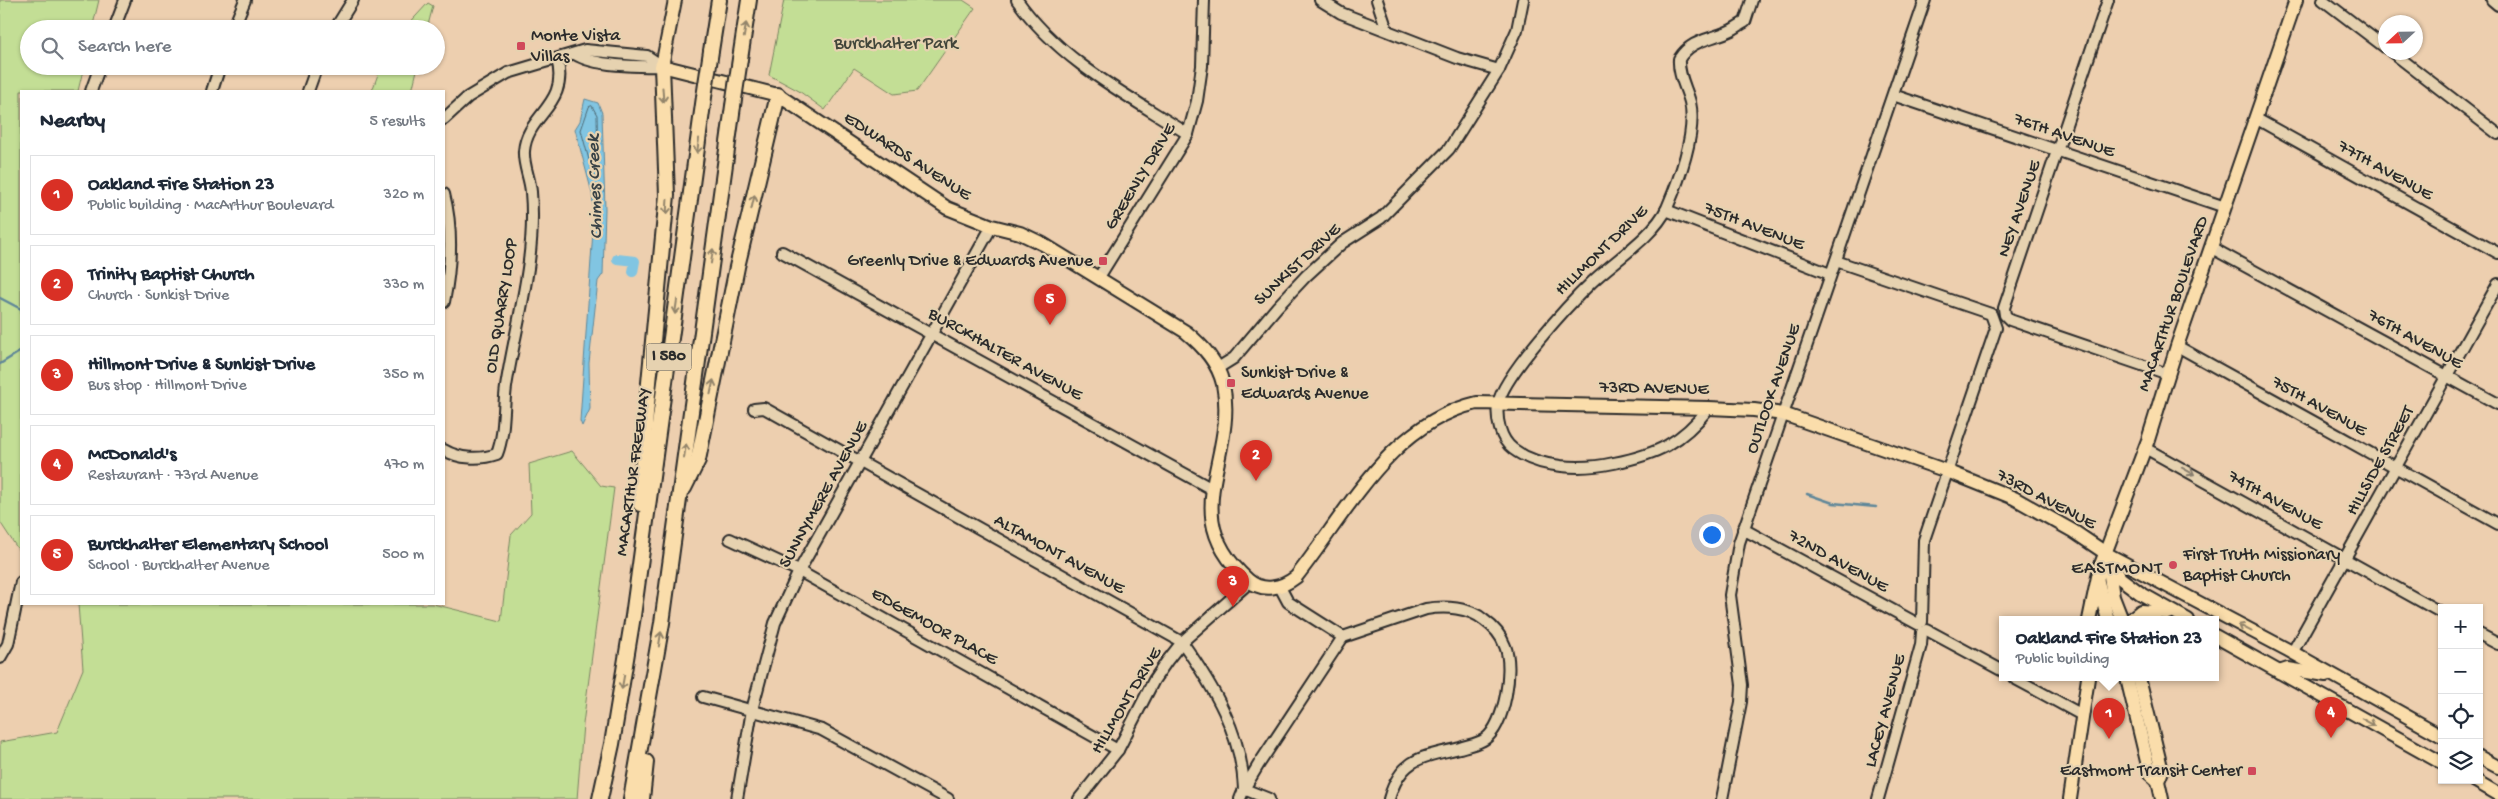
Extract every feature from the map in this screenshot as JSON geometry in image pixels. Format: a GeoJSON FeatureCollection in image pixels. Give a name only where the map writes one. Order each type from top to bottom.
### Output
{"type":"FeatureCollection","features":[{"type":"Feature","properties":{"kind":"highway","name":"MACARTHUR FREEWAY"},"geometry":{"type":"LineString","coordinates":[[600,799],[612,744],[634,616],[704,97],[719,0]]}},
{"type":"Feature","properties":{"kind":"highway","name":"I 580"},"geometry":{"type":"LineString","coordinates":[[631,799],[652,688],[749,0]]}},
{"type":"Feature","properties":{"kind":"highway"},"geometry":{"type":"LineString","coordinates":[[634,616],[646,414],[667,204],[662,66]]}},
{"type":"Feature","properties":{"kind":"highway"},"geometry":{"type":"LineString","coordinates":[[678,500],[698,460],[737,267],[778,95]]}},
{"type":"Feature","properties":{"kind":"highway"},"geometry":{"type":"LineString","coordinates":[[642,799],[652,688]]}},
{"type":"Feature","properties":{"kind":"main road"},"geometry":{"type":"LineString","coordinates":[[662,66],[675,0]]}},
{"type":"Feature","properties":{"kind":"main road","name":"MACARTHUR BOULEVARD"},"geometry":{"type":"LineString","coordinates":[[2090,616],[2097,580],[2145,448],[2177,346],[2296,0]]}},
{"type":"Feature","properties":{"kind":"main road","name":"EDWARDS AVENUE"},"geometry":{"type":"LineString","coordinates":[[662,66],[778,95],[948,208],[992,226],[1020,233],[1100,277],[1186,332],[1202,346],[1218,368]]}},
{"type":"Feature","properties":{"kind":"main road"},"geometry":{"type":"LineString","coordinates":[[1218,368],[1225,400],[1226,420],[1212,489],[1212,516],[1221,548],[1233,566],[1250,582],[1264,588],[1280,587]]}},
{"type":"Feature","properties":{"kind":"main road","name":"73RD AVENUE"},"geometry":{"type":"LineString","coordinates":[[1280,587],[1296,577],[1373,474],[1394,451],[1419,429],[1442,414],[1459,407],[1477,403],[1754,410],[1783,414],[1947,471],[2014,498],[2073,531],[2107,554],[2438,734]]}},
{"type":"Feature","properties":{"kind":"main road"},"geometry":{"type":"LineString","coordinates":[[2107,554],[2113,597],[2120,616]]}},
{"type":"Feature","properties":{"kind":"main road","name":"73RD AVENUE"},"geometry":{"type":"LineString","coordinates":[[2107,554],[2120,578],[2140,593],[2180,616]]}},
{"type":"Feature","properties":{"kind":"main road"},"geometry":{"type":"LineString","coordinates":[[2097,580],[2107,616]]}},
{"type":"Feature","properties":{"kind":"main road"},"geometry":{"type":"LineString","coordinates":[[2133,616],[2147,610],[2177,616]]}},
{"type":"Feature","properties":{"kind":"main road"},"geometry":{"type":"LineString","coordinates":[[2219,638],[2438,761]]}},
{"type":"Feature","properties":{"kind":"main road"},"geometry":{"type":"LineString","coordinates":[[2279,672],[2288,669],[2336,677]]}},
{"type":"Feature","properties":{"kind":"main road"},"geometry":{"type":"LineString","coordinates":[[2070,799],[2088,681]]}},
{"type":"Feature","properties":{"kind":"main road"},"geometry":{"type":"LineString","coordinates":[[2128,681],[2150,774],[2158,781]]}},
{"type":"Feature","properties":{"kind":"main road"},"geometry":{"type":"LineString","coordinates":[[2140,681],[2162,771],[2158,781],[2162,799]]}},
{"type":"Feature","properties":{"kind":"main road"},"geometry":{"type":"LineString","coordinates":[[2483,759],[2498,767]]}},
{"type":"Feature","properties":{"kind":"main road"},"geometry":{"type":"LineString","coordinates":[[2481,784],[2498,794]]}},
{"type":"Feature","properties":{"kind":"street"},"geometry":{"type":"LineString","coordinates":[[117,20],[125,0]]}},
{"type":"Feature","properties":{"kind":"street"},"geometry":{"type":"LineString","coordinates":[[237,20],[246,0]]}},
{"type":"Feature","properties":{"kind":"street"},"geometry":{"type":"LineString","coordinates":[[341,20],[353,0]]}},
{"type":"Feature","properties":{"kind":"street"},"geometry":{"type":"LineString","coordinates":[[1017,0],[1042,31],[1072,58],[1188,134]]}},
{"type":"Feature","properties":{"kind":"street","name":"GREENLY DRIVE"},"geometry":{"type":"LineString","coordinates":[[1100,277],[1188,134],[1197,101],[1202,66],[1204,0]]}},
{"type":"Feature","properties":{"kind":"street"},"geometry":{"type":"LineString","coordinates":[[1320,0],[1341,13],[1457,58],[1498,70]]}},
{"type":"Feature","properties":{"kind":"street"},"geometry":{"type":"LineString","coordinates":[[1377,0],[1387,30]]}},
{"type":"Feature","properties":{"kind":"street","name":"SUNKIST DRIVE"},"geometry":{"type":"LineString","coordinates":[[1218,368],[1234,358],[1306,276],[1342,243],[1381,218],[1448,149],[1498,70],[1517,30],[1523,0]]}},
{"type":"Feature","properties":{"kind":"street","name":"HILLMONT DRIVE"},"geometry":{"type":"LineString","coordinates":[[1498,404],[1507,383],[1547,330],[1593,281],[1656,223],[1666,210],[1682,167],[1690,129],[1690,103],[1681,79],[1679,59],[1687,47],[1694,43],[1728,32],[1745,22],[1752,0]]}},
{"type":"Feature","properties":{"kind":"street","name":"OUTLOOK AVENUE"},"geometry":{"type":"LineString","coordinates":[[1722,799],[1742,702],[1742,685],[1730,595],[1732,574],[1743,529],[1925,0]]}},
{"type":"Feature","properties":{"kind":"street","name":"NEY AVENUE"},"geometry":{"type":"LineString","coordinates":[[2108,0],[2004,308],[2005,315],[2010,320],[2168,374]]}},
{"type":"Feature","properties":{"kind":"street"},"geometry":{"type":"LineString","coordinates":[[2323,0],[2378,42]]}},
{"type":"Feature","properties":{"kind":"street"},"geometry":{"type":"LineString","coordinates":[[2492,0],[2498,4]]}},
{"type":"Feature","properties":{"kind":"street"},"geometry":{"type":"LineString","coordinates":[[445,118],[468,97],[490,82],[508,73],[557,58],[575,54],[584,60],[662,66]]}},
{"type":"Feature","properties":{"kind":"street","name":"OLD QUARRY LOOP"},"geometry":{"type":"LineString","coordinates":[[445,450],[452,454],[484,458],[497,454],[500,445],[506,387],[529,260],[531,191],[524,164],[524,149],[559,87],[561,72],[557,58]]}},
{"type":"Feature","properties":{"kind":"street"},"geometry":{"type":"LineString","coordinates":[[2402,60],[2498,134]]}},
{"type":"Feature","properties":{"kind":"street"},"geometry":{"type":"LineString","coordinates":[[91,90],[97,75]]}},
{"type":"Feature","properties":{"kind":"street"},"geometry":{"type":"LineString","coordinates":[[212,90],[217,75]]}},
{"type":"Feature","properties":{"kind":"street"},"geometry":{"type":"LineString","coordinates":[[308,90],[314,75]]}},
{"type":"Feature","properties":{"kind":"street","name":"76TH AVENUE"},"geometry":{"type":"LineString","coordinates":[[1893,95],[2225,208]]}},
{"type":"Feature","properties":{"kind":"street","name":"77TH AVENUE"},"geometry":{"type":"LineString","coordinates":[[2255,118],[2498,253]]}},
{"type":"Feature","properties":{"kind":"street"},"geometry":{"type":"LineString","coordinates":[[445,198],[448,208],[450,244],[449,273],[445,296]]}},
{"type":"Feature","properties":{"kind":"street","name":"75TH AVENUE"},"geometry":{"type":"LineString","coordinates":[[1666,210],[1830,274]]}},
{"type":"Feature","properties":{"kind":"street","name":"SUNNYMERE AVENUE"},"geometry":{"type":"LineString","coordinates":[[737,799],[752,710],[775,623],[800,571],[992,226]]}},
{"type":"Feature","properties":{"kind":"street","name":"76TH AVENUE"},"geometry":{"type":"LineString","coordinates":[[2212,248],[2498,404]]}},
{"type":"Feature","properties":{"kind":"street","name":"BURCKHALTER AVENUE"},"geometry":{"type":"LineString","coordinates":[[782,252],[1212,489]]}},
{"type":"Feature","properties":{"kind":"street"},"geometry":{"type":"LineString","coordinates":[[1836,261],[1990,314],[1995,321],[1996,328],[1924,540],[1922,627]]}},
{"type":"Feature","properties":{"kind":"street","name":"HILLSIDE STREET"},"geometry":{"type":"LineString","coordinates":[[2292,653],[2498,284]]}},
{"type":"Feature","properties":{"kind":"street","name":"75TH AVENUE"},"geometry":{"type":"LineString","coordinates":[[2177,346],[2498,524]]}},
{"type":"Feature","properties":{"kind":"street"},"geometry":{"type":"LineString","coordinates":[[1498,404],[1503,439],[1511,448],[1524,456],[1562,467],[1610,464],[1659,451],[1671,445],[1698,421],[1709,408]]}},
{"type":"Feature","properties":{"kind":"street","name":"ALTAMONT AVENUE"},"geometry":{"type":"LineString","coordinates":[[754,409],[764,408],[1182,642],[1221,703],[1240,756],[1244,789]]}},
{"type":"Feature","properties":{"kind":"street","name":"74TH AVENUE"},"geometry":{"type":"LineString","coordinates":[[2145,448],[2438,611]]}},
{"type":"Feature","properties":{"kind":"street","name":"72ND AVENUE"},"geometry":{"type":"LineString","coordinates":[[1743,529],[1999,669]]}},
{"type":"Feature","properties":{"kind":"street","name":"EDGEMOOR PLACE"},"geometry":{"type":"LineString","coordinates":[[730,539],[800,571],[1118,750]]}},
{"type":"Feature","properties":{"kind":"street","name":"HILLMONT DRIVE"},"geometry":{"type":"LineString","coordinates":[[1079,799],[1118,750],[1154,680],[1182,642],[1250,582]]}},
{"type":"Feature","properties":{"kind":"street"},"geometry":{"type":"LineString","coordinates":[[0,658],[8,644],[20,587]]}},
{"type":"Feature","properties":{"kind":"street"},"geometry":{"type":"LineString","coordinates":[[1280,587],[1288,602],[1343,637]]}},
{"type":"Feature","properties":{"kind":"street"},"geometry":{"type":"LineString","coordinates":[[1240,799],[1244,789],[1343,637],[1426,609],[1440,607],[1456,608],[1481,617],[1499,634],[1506,648],[1509,666],[1506,694],[1493,732],[1485,739],[1474,744],[1428,756],[1413,762],[1399,774],[1389,799]]}},
{"type":"Feature","properties":{"kind":"street","name":"LACEY AVENUE"},"geometry":{"type":"LineString","coordinates":[[1878,799],[1921,645],[1922,627]]}},
{"type":"Feature","properties":{"kind":"street"},"geometry":{"type":"LineString","coordinates":[[2483,636],[2498,644]]}},
{"type":"Feature","properties":{"kind":"street"},"geometry":{"type":"LineString","coordinates":[[2020,681],[2082,715]]}},
{"type":"Feature","properties":{"kind":"street"},"geometry":{"type":"LineString","coordinates":[[703,697],[822,730],[948,799]]}},
{"type":"Feature","properties":{"kind":"street"},"geometry":{"type":"LineString","coordinates":[[1244,789],[1269,799]]}},
{"type":"Feature","properties":{"kind":"green space"},"geometry":{"type":"Polygon","coordinates":[[[0,0],[99,0],[94,20],[20,20],[20,75],[82,75],[78,90],[20,90],[20,552],[0,522],[0,0]]]}},
{"type":"Feature","properties":{"kind":"green space","name":"Burckhalter Park"},"geometry":{"type":"Polygon","coordinates":[[[784,0],[963,0],[975,8],[917,91],[894,94],[854,68],[825,110],[799,91],[769,75],[784,0]]]}},
{"type":"Feature","properties":{"kind":"green space"},"geometry":{"type":"Polygon","coordinates":[[[428,3],[433,6],[429,20],[412,20],[428,3]]]}},
{"type":"Feature","properties":{"kind":"green space"},"geometry":{"type":"Polygon","coordinates":[[[378,75],[416,75],[412,90],[372,90],[378,75]]]}},
{"type":"Feature","properties":{"kind":"green space"},"geometry":{"type":"Polygon","coordinates":[[[572,451],[601,486],[614,488],[583,724],[577,799],[0,799],[0,742],[57,732],[83,669],[78,605],[437,605],[501,621],[511,535],[531,513],[529,464],[572,451]]]}},
{"type":"Feature","properties":{"kind":"water"},"geometry":{"type":"Polygon","coordinates":[[[585,99],[598,103],[602,113],[605,209],[603,274],[598,281],[589,363],[590,409],[582,426],[580,421],[594,216],[592,193],[575,129],[580,121],[585,99]]]}},
{"type":"Feature","properties":{"kind":"waterway","name":"Chimes Creek"},"geometry":{"type":"LineString","coordinates":[[617,259],[635,261],[633,272]]}},
{"type":"Feature","properties":{"kind":"waterway"},"geometry":{"type":"LineString","coordinates":[[0,298],[20,308]]}},
{"type":"Feature","properties":{"kind":"waterway","name":"Chimes Creek"},"geometry":{"type":"LineString","coordinates":[[0,364],[20,352]]}},
{"type":"Feature","properties":{"kind":"waterway"},"geometry":{"type":"LineString","coordinates":[[1807,494],[1833,503],[1876,507]]}},
{"type":"Feature","properties":{"kind":"place","name":"Monte Vista Villas"},"geometry":{"type":"Point","coordinates":[521,46]}},
{"type":"Feature","properties":{"kind":"place","name":"Greenly Drive & Edwards Avenue"},"geometry":{"type":"Point","coordinates":[1103,261]}},
{"type":"Feature","properties":{"kind":"place","name":"Burckhalter Elementary School"},"geometry":{"type":"Point","coordinates":[1050,325]}},
{"type":"Feature","properties":{"kind":"place","name":"Sunkist Drive & Edwards Avenue"},"geometry":{"type":"Point","coordinates":[1231,383]}},
{"type":"Feature","properties":{"kind":"place","name":"Trinity Baptist Church"},"geometry":{"type":"Point","coordinates":[1256,481]}},
{"type":"Feature","properties":{"kind":"place","name":"First Truth Missionary Baptist Church"},"geometry":{"type":"Point","coordinates":[2173,565]}},
{"type":"Feature","properties":{"kind":"place","name":"Hillmont Drive & Sunkist Drive"},"geometry":{"type":"Point","coordinates":[1233,607]}},
{"type":"Feature","properties":{"kind":"place","name":"McDonald's"},"geometry":{"type":"Point","coordinates":[2331,738]}},
{"type":"Feature","properties":{"kind":"place","name":"Oakland Fire Station 23"},"geometry":{"type":"Point","coordinates":[2109,739]}},
{"type":"Feature","properties":{"kind":"place","name":"Eastmont Transit Center"},"geometry":{"type":"Point","coordinates":[2252,771]}},
{"type":"Feature","properties":{"kind":"district","name":"EASTMONT"},"geometry":{"type":"Point","coordinates":[2117,569]}}]}
